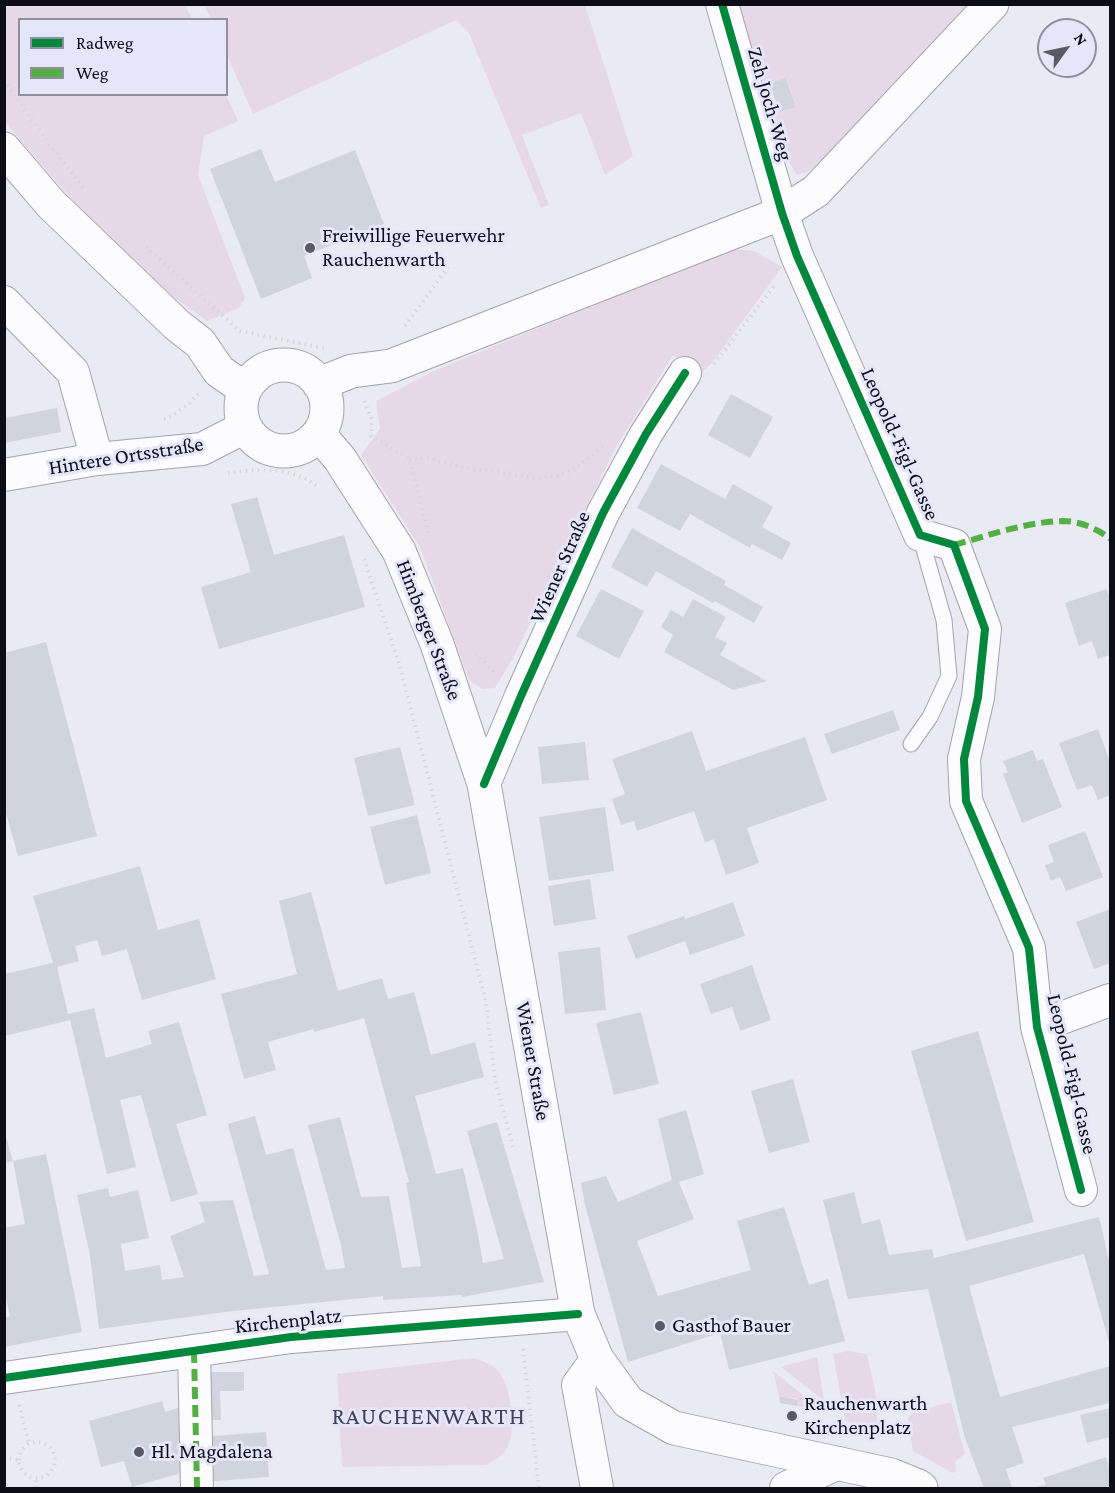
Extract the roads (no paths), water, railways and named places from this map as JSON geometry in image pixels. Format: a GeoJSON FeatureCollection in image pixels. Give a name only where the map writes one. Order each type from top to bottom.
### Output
{"type":"FeatureCollection","features":[{"type":"Feature","properties":{"kind":"main road"},"geometry":{"type":"LineString","coordinates":[[4,149],[51,204],[198,346],[234,353],[255,379],[240,404],[245,427],[257,443],[266,448],[286,452],[316,419],[356,381],[782,213],[816,191],[992,4]]}},
{"type":"Feature","properties":{"kind":"main road","name":"Himberger Straße"},"geometry":{"type":"LineString","coordinates":[[255,379],[274,366],[295,366],[313,376],[316,419],[399,551],[437,644],[484,784]]}},
{"type":"Feature","properties":{"kind":"main road","name":"Wiener Straße"},"geometry":{"type":"LineString","coordinates":[[484,784],[578,1314],[597,1359],[628,1402],[674,1428],[891,1475],[921,1488]]}},
{"type":"Feature","properties":{"kind":"street","name":"Zeh Joch-Weg"},"geometry":{"type":"LineString","coordinates":[[722,4],[782,213]]}},
{"type":"Feature","properties":{"kind":"street","name":"Leopold-Figl-Gasse"},"geometry":{"type":"LineString","coordinates":[[782,213],[798,256],[920,535],[954,545],[985,629],[978,697],[964,759],[966,801],[1029,948],[1037,1027],[1081,1190]]}},
{"type":"Feature","properties":{"kind":"street"},"geometry":{"type":"LineString","coordinates":[[4,302],[73,372],[97,459]]}},
{"type":"Feature","properties":{"kind":"street","name":"Wiener Straße"},"geometry":{"type":"LineString","coordinates":[[484,784],[603,513],[646,434],[685,373]]}},
{"type":"Feature","properties":{"kind":"street","name":"Hintere Ortsstraße"},"geometry":{"type":"LineString","coordinates":[[4,475],[97,459],[202,449],[245,427]]}},
{"type":"Feature","properties":{"kind":"street","name":"Leopold-Figl-Gasse"},"geometry":{"type":"LineString","coordinates":[[1037,1027],[1110,1000]]}},
{"type":"Feature","properties":{"kind":"street","name":"Kirchenplatz"},"geometry":{"type":"LineString","coordinates":[[4,1378],[291,1337],[578,1314]]}},
{"type":"Feature","properties":{"kind":"street"},"geometry":{"type":"LineString","coordinates":[[194,1351],[197,1488]]}},
{"type":"Feature","properties":{"kind":"street"},"geometry":{"type":"LineString","coordinates":[[597,1359],[578,1385],[597,1488]]}},
{"type":"Feature","properties":{"kind":"street"},"geometry":{"type":"LineString","coordinates":[[786,1488],[838,1463]]}},
{"type":"Feature","properties":{"kind":"lane"},"geometry":{"type":"LineString","coordinates":[[911,744],[930,717],[949,676],[944,620],[920,535]]}},
{"type":"Feature","properties":{"kind":"place","name":"Freiwillige Feuerwehr Rauchenwarth"},"geometry":{"type":"Point","coordinates":[310,248]}},
{"type":"Feature","properties":{"kind":"place","name":"Gasthof Bauer"},"geometry":{"type":"Point","coordinates":[660,1326]}},
{"type":"Feature","properties":{"kind":"place","name":"Rauchenwarth Kirchenplatz"},"geometry":{"type":"Point","coordinates":[792,1416]}},
{"type":"Feature","properties":{"kind":"place","name":"Hl. Magdalena"},"geometry":{"type":"Point","coordinates":[139,1452]}},
{"type":"Feature","properties":{"kind":"district","name":"RAUCHENWARTH"},"geometry":{"type":"Point","coordinates":[429,1417]}}]}
